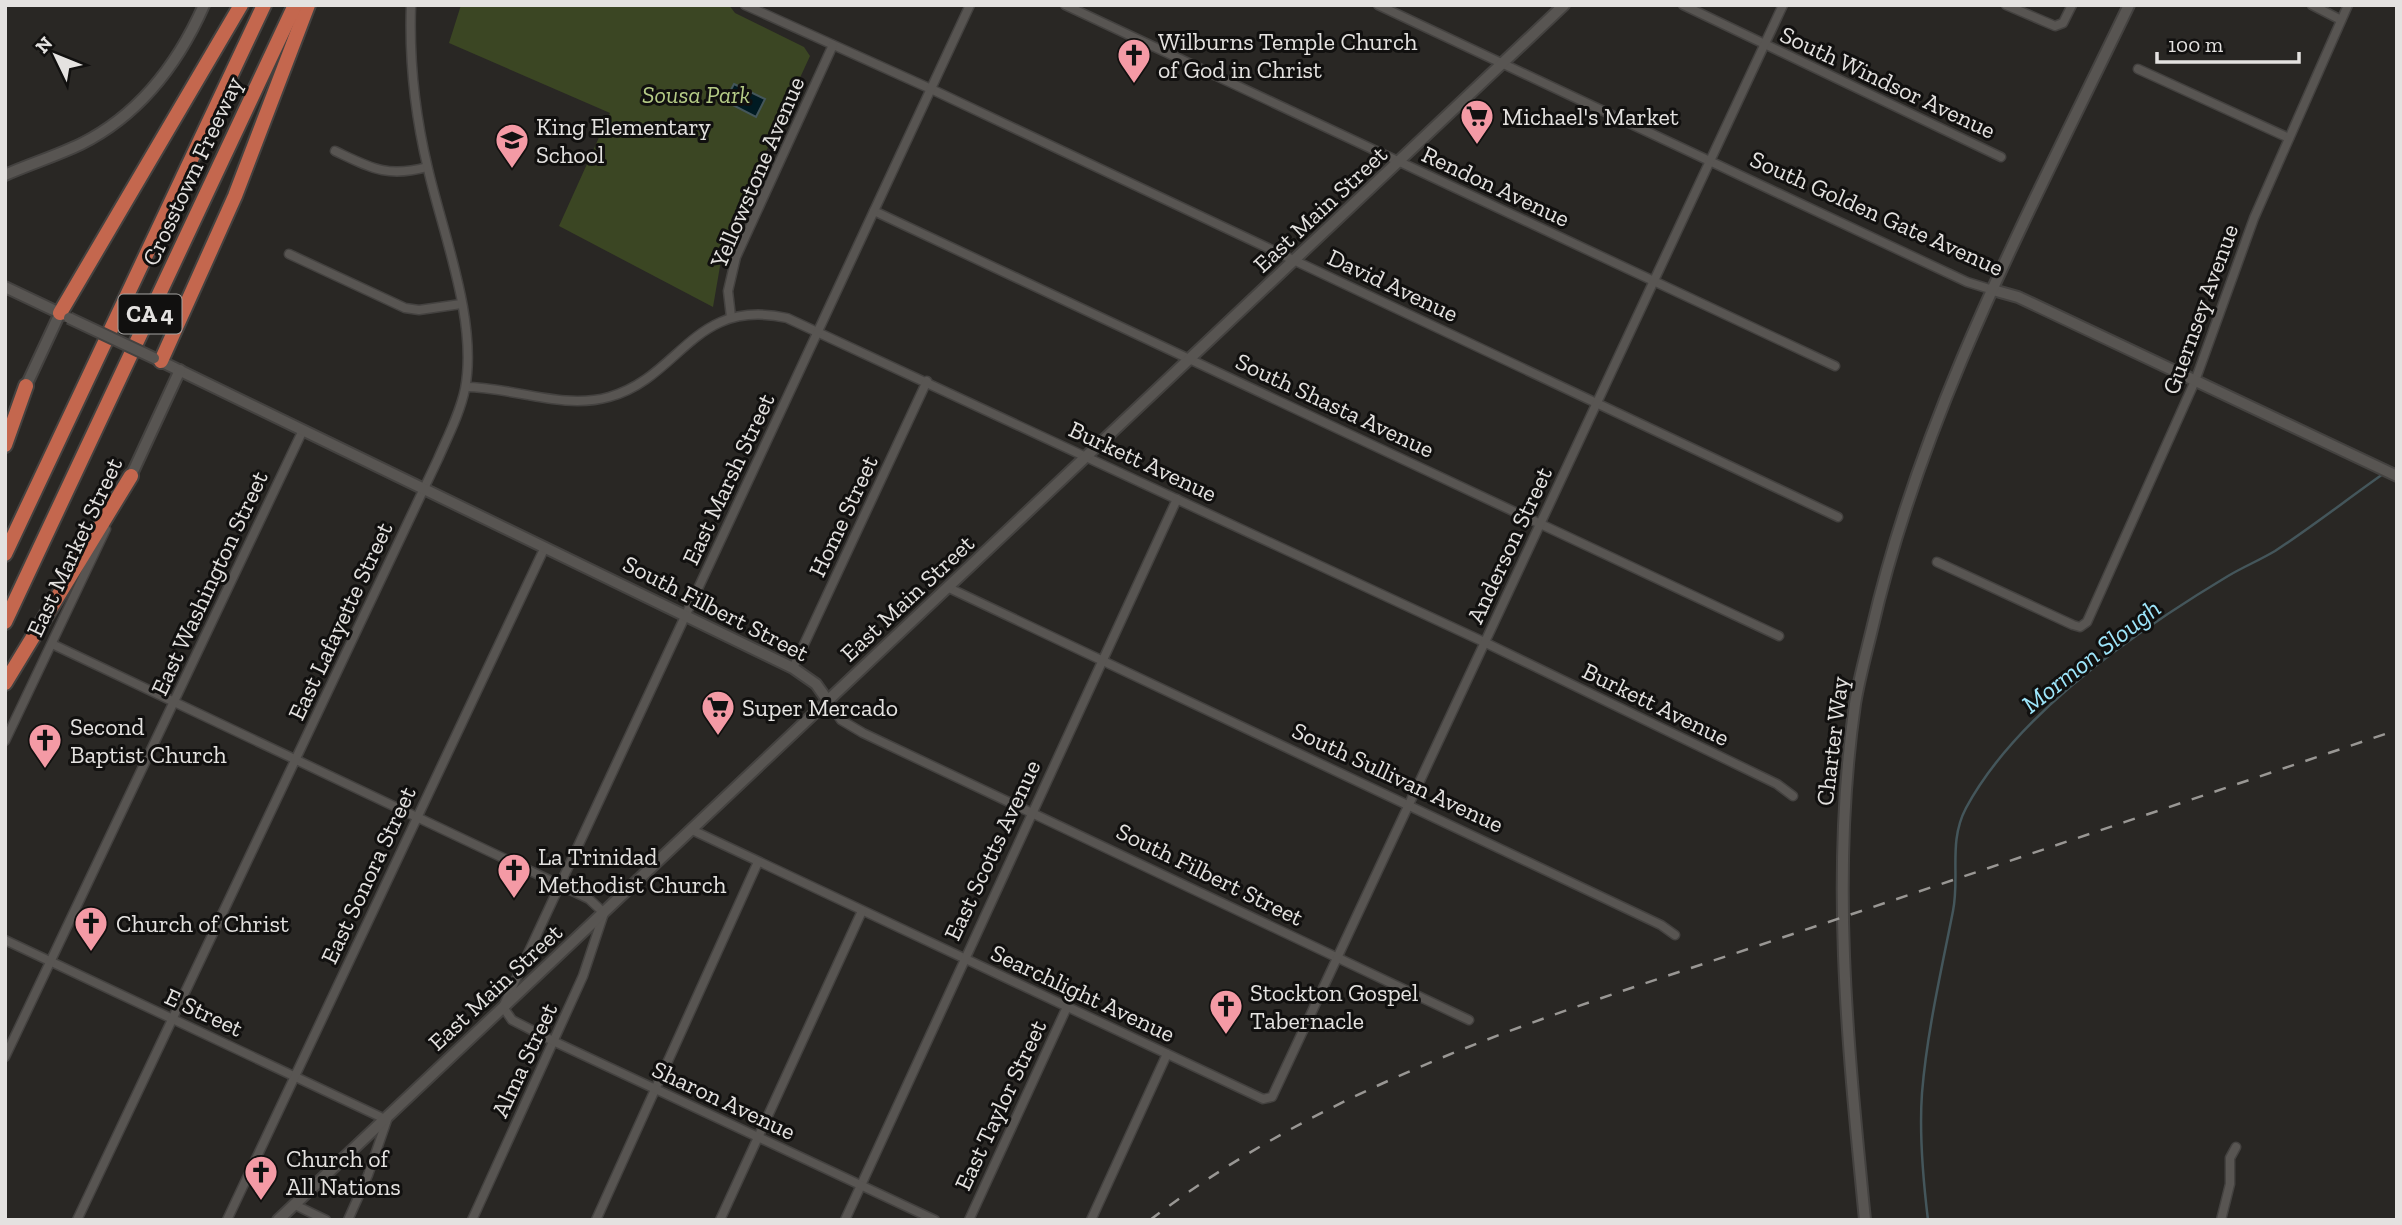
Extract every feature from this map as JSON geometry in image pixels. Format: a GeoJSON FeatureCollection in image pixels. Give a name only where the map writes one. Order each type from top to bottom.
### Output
{"type":"FeatureCollection","features":[{"type":"Feature","properties":{"kind":"highway"},"geometry":{"type":"LineString","coordinates":[[65,316],[241,5]]}},
{"type":"Feature","properties":{"kind":"highway","name":"Crosstown Freeway"},"geometry":{"type":"LineString","coordinates":[[5,554],[264,5]]}},
{"type":"Feature","properties":{"kind":"highway","name":"Crosstown Freeway"},"geometry":{"type":"LineString","coordinates":[[5,622],[295,5]]}},
{"type":"Feature","properties":{"kind":"highway"},"geometry":{"type":"LineString","coordinates":[[158,359],[235,196],[308,5]]}},
{"type":"Feature","properties":{"kind":"highway"},"geometry":{"type":"LineString","coordinates":[[5,445],[26,386]]}},
{"type":"Feature","properties":{"kind":"highway"},"geometry":{"type":"LineString","coordinates":[[5,683],[131,476]]}},
{"type":"Feature","properties":{"kind":"main road"},"geometry":{"type":"LineString","coordinates":[[5,175],[83,143],[122,117],[168,70],[204,5]]}},
{"type":"Feature","properties":{"kind":"main road","name":"East Main Street"},"geometry":{"type":"LineString","coordinates":[[278,1220],[387,1120],[503,1007],[1564,5]]}},
{"type":"Feature","properties":{"kind":"main road","name":"Charter Way"},"geometry":{"type":"LineString","coordinates":[[1865,1220],[1843,973],[1841,901],[1844,817],[1856,700],[1886,567],[1911,489],[1993,290],[2129,5]]}},
{"type":"Feature","properties":{"kind":"main road","name":"South Filbert Street"},"geometry":{"type":"LineString","coordinates":[[5,287],[793,668],[816,684],[828,701]]}},
{"type":"Feature","properties":{"kind":"main road","name":"South Golden Gate Avenue"},"geometry":{"type":"LineString","coordinates":[[1993,290],[2018,297],[2397,476]]}},
{"type":"Feature","properties":{"kind":"main road"},"geometry":{"type":"LineString","coordinates":[[26,386],[65,316]]}},
{"type":"Feature","properties":{"kind":"main road","name":"East Market Street"},"geometry":{"type":"LineString","coordinates":[[131,476],[180,370]]}},
{"type":"Feature","properties":{"kind":"street","name":"East Lafayette Street"},"geometry":{"type":"LineString","coordinates":[[77,1220],[448,438],[466,387],[466,331],[427,167],[412,78],[411,5]]}},
{"type":"Feature","properties":{"kind":"street","name":"David Avenue"},"geometry":{"type":"LineString","coordinates":[[745,5],[930,89],[1838,517]]}},
{"type":"Feature","properties":{"kind":"street","name":"East Marsh Street"},"geometry":{"type":"LineString","coordinates":[[503,1007],[970,5]]}},
{"type":"Feature","properties":{"kind":"street","name":"Rendon Avenue"},"geometry":{"type":"LineString","coordinates":[[1065,5],[1835,366]]}},
{"type":"Feature","properties":{"kind":"street","name":"South Golden Gate Avenue"},"geometry":{"type":"LineString","coordinates":[[1378,5],[1967,282],[1993,290]]}},
{"type":"Feature","properties":{"kind":"street","name":"South Windsor Avenue"},"geometry":{"type":"LineString","coordinates":[[1683,5],[2001,157]]}},
{"type":"Feature","properties":{"kind":"street","name":"Anderson Street"},"geometry":{"type":"LineString","coordinates":[[1268,1100],[1272,1097],[1783,5]]}},
{"type":"Feature","properties":{"kind":"street"},"geometry":{"type":"LineString","coordinates":[[2006,5],[2045,23],[2059,25],[2072,5]]}},
{"type":"Feature","properties":{"kind":"street"},"geometry":{"type":"LineString","coordinates":[[2312,5],[2341,20]]}},
{"type":"Feature","properties":{"kind":"street","name":"Guernsey Avenue"},"geometry":{"type":"LineString","coordinates":[[1937,562],[2073,625],[2084,625],[2096,607],[2195,381],[2254,218],[2348,5]]}},
{"type":"Feature","properties":{"kind":"street","name":"Yellowstone Avenue"},"geometry":{"type":"LineString","coordinates":[[731,317],[728,291],[736,257],[833,45]]}},
{"type":"Feature","properties":{"kind":"street"},"geometry":{"type":"LineString","coordinates":[[2138,69],[2289,138]]}},
{"type":"Feature","properties":{"kind":"street"},"geometry":{"type":"LineString","coordinates":[[335,150],[387,173],[404,173],[427,167]]}},
{"type":"Feature","properties":{"kind":"street","name":"South Shasta Avenue"},"geometry":{"type":"LineString","coordinates":[[874,211],[1779,636]]}},
{"type":"Feature","properties":{"kind":"street"},"geometry":{"type":"LineString","coordinates":[[289,254],[405,308],[436,309],[461,304]]}},
{"type":"Feature","properties":{"kind":"street","name":"Burkett Avenue"},"geometry":{"type":"LineString","coordinates":[[466,387],[578,400],[612,396],[636,384],[696,335],[731,317],[775,316],[818,330],[1484,642],[1777,784],[1793,796]]}},
{"type":"Feature","properties":{"kind":"street","name":"Home Street"},"geometry":{"type":"LineString","coordinates":[[793,668],[927,381]]}},
{"type":"Feature","properties":{"kind":"street"},"geometry":{"type":"LineString","coordinates":[[5,429],[26,386]]}},
{"type":"Feature","properties":{"kind":"street","name":"East Washington Street"},"geometry":{"type":"LineString","coordinates":[[5,1057],[303,430]]}},
{"type":"Feature","properties":{"kind":"street","name":"East Market Street"},"geometry":{"type":"LineString","coordinates":[[5,741],[131,476]]}},
{"type":"Feature","properties":{"kind":"street","name":"East Scotts Avenue"},"geometry":{"type":"LineString","coordinates":[[845,1220],[1031,811],[1177,499]]}},
{"type":"Feature","properties":{"kind":"street","name":"East Sonora Street"},"geometry":{"type":"LineString","coordinates":[[227,1220],[545,547]]}},
{"type":"Feature","properties":{"kind":"street","name":"South Sullivan Avenue"},"geometry":{"type":"LineString","coordinates":[[949,588],[1409,803],[1661,925],[1675,936]]}},
{"type":"Feature","properties":{"kind":"street"},"geometry":{"type":"LineString","coordinates":[[52,644],[589,899],[604,913]]}},
{"type":"Feature","properties":{"kind":"street","name":"South Filbert Street"},"geometry":{"type":"LineString","coordinates":[[828,701],[841,720],[863,733],[1469,1020]]}},
{"type":"Feature","properties":{"kind":"street","name":"Searchlight Avenue"},"geometry":{"type":"LineString","coordinates":[[692,830],[1268,1100]]}},
{"type":"Feature","properties":{"kind":"street"},"geometry":{"type":"LineString","coordinates":[[596,1220],[758,862]]}},
{"type":"Feature","properties":{"kind":"street"},"geometry":{"type":"LineString","coordinates":[[720,1220],[862,911]]}},
{"type":"Feature","properties":{"kind":"street","name":"Alma Street"},"geometry":{"type":"LineString","coordinates":[[472,1220],[583,976],[604,913]]}},
{"type":"Feature","properties":{"kind":"street","name":"E Street"},"geometry":{"type":"LineString","coordinates":[[5,940],[387,1120]]}},
{"type":"Feature","properties":{"kind":"street","name":"Sharon Avenue"},"geometry":{"type":"LineString","coordinates":[[503,1007],[512,1020],[553,1041],[935,1220]]}},
{"type":"Feature","properties":{"kind":"street","name":"East Taylor Street"},"geometry":{"type":"LineString","coordinates":[[969,1220],[1067,1007]]}},
{"type":"Feature","properties":{"kind":"street"},"geometry":{"type":"LineString","coordinates":[[1091,1220],[1167,1054]]}},
{"type":"Feature","properties":{"kind":"street"},"geometry":{"type":"LineString","coordinates":[[348,1220],[368,1175],[387,1120]]}},
{"type":"Feature","properties":{"kind":"street"},"geometry":{"type":"LineString","coordinates":[[2221,1220],[2230,1184],[2230,1158],[2235,1147]]}},
{"type":"Feature","properties":{"kind":"street"},"geometry":{"type":"LineString","coordinates":[[295,1205],[326,1220]]}},
{"type":"Feature","properties":{"kind":"green space","name":"Sousa Park"},"geometry":{"type":"Polygon","coordinates":[[[461,5],[729,5],[735,13],[804,47],[810,56],[724,243],[713,307],[559,226],[610,113],[449,43],[461,5]]]}},
{"type":"Feature","properties":{"kind":"water"},"geometry":{"type":"Polygon","coordinates":[[[734,84],[765,99],[756,117],[725,101],[734,84]]]}},
{"type":"Feature","properties":{"kind":"waterway","name":"Mormon Slough"},"geometry":{"type":"LineString","coordinates":[[1928,1220],[1921,1125],[1924,1070],[1955,898],[1957,834],[1966,808],[1988,773],[2016,739],[2082,677],[2156,622],[2228,576],[2275,551],[2383,474]]}},
{"type":"Feature","properties":{"kind":"railway"},"geometry":{"type":"LineString","coordinates":[[1150,1220],[1222,1170],[1296,1126],[1372,1088],[1451,1054],[1611,995],[2397,730]]}},
{"type":"Feature","properties":{"kind":"place","name":"Wilburns Temple Church of God in Christ"},"geometry":{"type":"Point","coordinates":[1134,85]}},
{"type":"Feature","properties":{"kind":"place","name":"Michael's Market"},"geometry":{"type":"Point","coordinates":[1477,146]}},
{"type":"Feature","properties":{"kind":"place","name":"King Elementary School"},"geometry":{"type":"Point","coordinates":[512,170]}},
{"type":"Feature","properties":{"kind":"place","name":"Super Mercado"},"geometry":{"type":"Point","coordinates":[718,737]}},
{"type":"Feature","properties":{"kind":"place","name":"Second Baptist Church"},"geometry":{"type":"Point","coordinates":[45,770]}},
{"type":"Feature","properties":{"kind":"place","name":"La Trinidad Methodist Church"},"geometry":{"type":"Point","coordinates":[514,900]}},
{"type":"Feature","properties":{"kind":"place","name":"Church of Christ"},"geometry":{"type":"Point","coordinates":[91,953]}},
{"type":"Feature","properties":{"kind":"place","name":"Stockton Gospel Tabernacle"},"geometry":{"type":"Point","coordinates":[1226,1036]}},
{"type":"Feature","properties":{"kind":"place","name":"Church of All Nations"},"geometry":{"type":"Point","coordinates":[261,1202]}}]}
